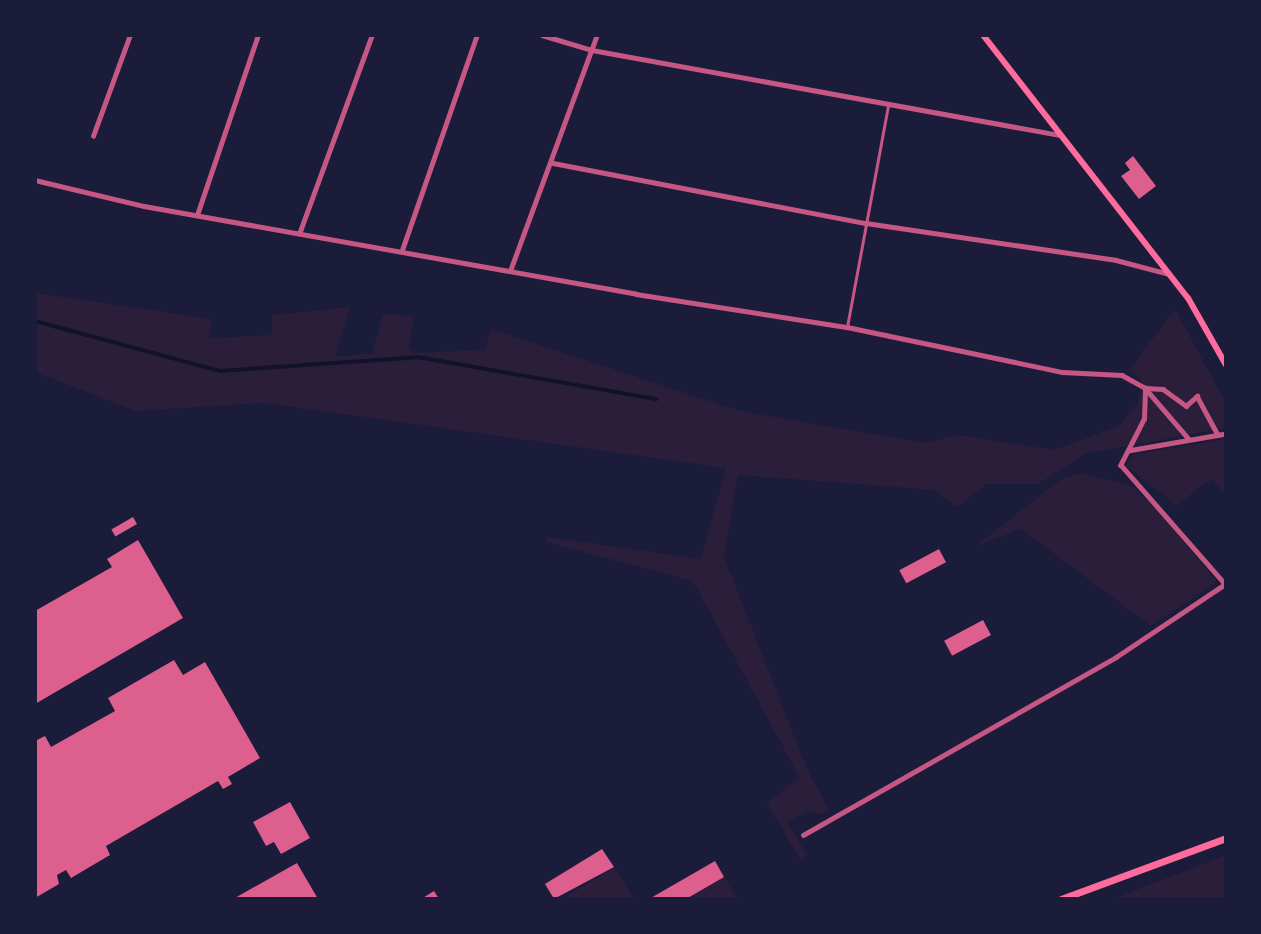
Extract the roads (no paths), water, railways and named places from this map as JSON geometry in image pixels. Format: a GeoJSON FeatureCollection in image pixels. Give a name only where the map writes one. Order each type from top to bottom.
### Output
{"type":"FeatureCollection","features":[{"type":"Feature","properties":{"kind":"main road"},"geometry":{"type":"LineString","coordinates":[[983,35],[1170,274],[1226,365]]}},
{"type":"Feature","properties":{"kind":"main road"},"geometry":{"type":"LineString","coordinates":[[1061,899],[1226,838]]}},
{"type":"Feature","properties":{"kind":"street"},"geometry":{"type":"LineString","coordinates":[[93,136],[130,35]]}},
{"type":"Feature","properties":{"kind":"street"},"geometry":{"type":"LineString","coordinates":[[197,215],[258,35]]}},
{"type":"Feature","properties":{"kind":"street"},"geometry":{"type":"LineString","coordinates":[[299,234],[372,35]]}},
{"type":"Feature","properties":{"kind":"street"},"geometry":{"type":"LineString","coordinates":[[402,250],[477,35]]}},
{"type":"Feature","properties":{"kind":"street"},"geometry":{"type":"LineString","coordinates":[[542,35],[592,50],[888,106],[1062,135]]}},
{"type":"Feature","properties":{"kind":"street"},"geometry":{"type":"LineString","coordinates":[[510,271],[597,35]]}},
{"type":"Feature","properties":{"kind":"street"},"geometry":{"type":"LineString","coordinates":[[552,163],[866,223],[1115,260],[1170,274]]}},
{"type":"Feature","properties":{"kind":"street"},"geometry":{"type":"LineString","coordinates":[[35,180],[299,234],[847,327],[1062,372],[1122,375],[1144,388],[1189,439]]}},
{"type":"Feature","properties":{"kind":"street"},"geometry":{"type":"LineString","coordinates":[[1144,388],[1163,389],[1186,405],[1197,397],[1218,435]]}},
{"type":"Feature","properties":{"kind":"street"},"geometry":{"type":"LineString","coordinates":[[803,835],[1116,657],[1226,584],[1121,465],[1144,419],[1144,388]]}},
{"type":"Feature","properties":{"kind":"street"},"geometry":{"type":"LineString","coordinates":[[1128,451],[1226,434]]}},
{"type":"Feature","properties":{"kind":"lane"},"geometry":{"type":"LineString","coordinates":[[847,327],[888,106]]}},
{"type":"Feature","properties":{"kind":"waterway"},"geometry":{"type":"LineString","coordinates":[[35,321],[220,371],[418,357],[656,399]]}}]}
